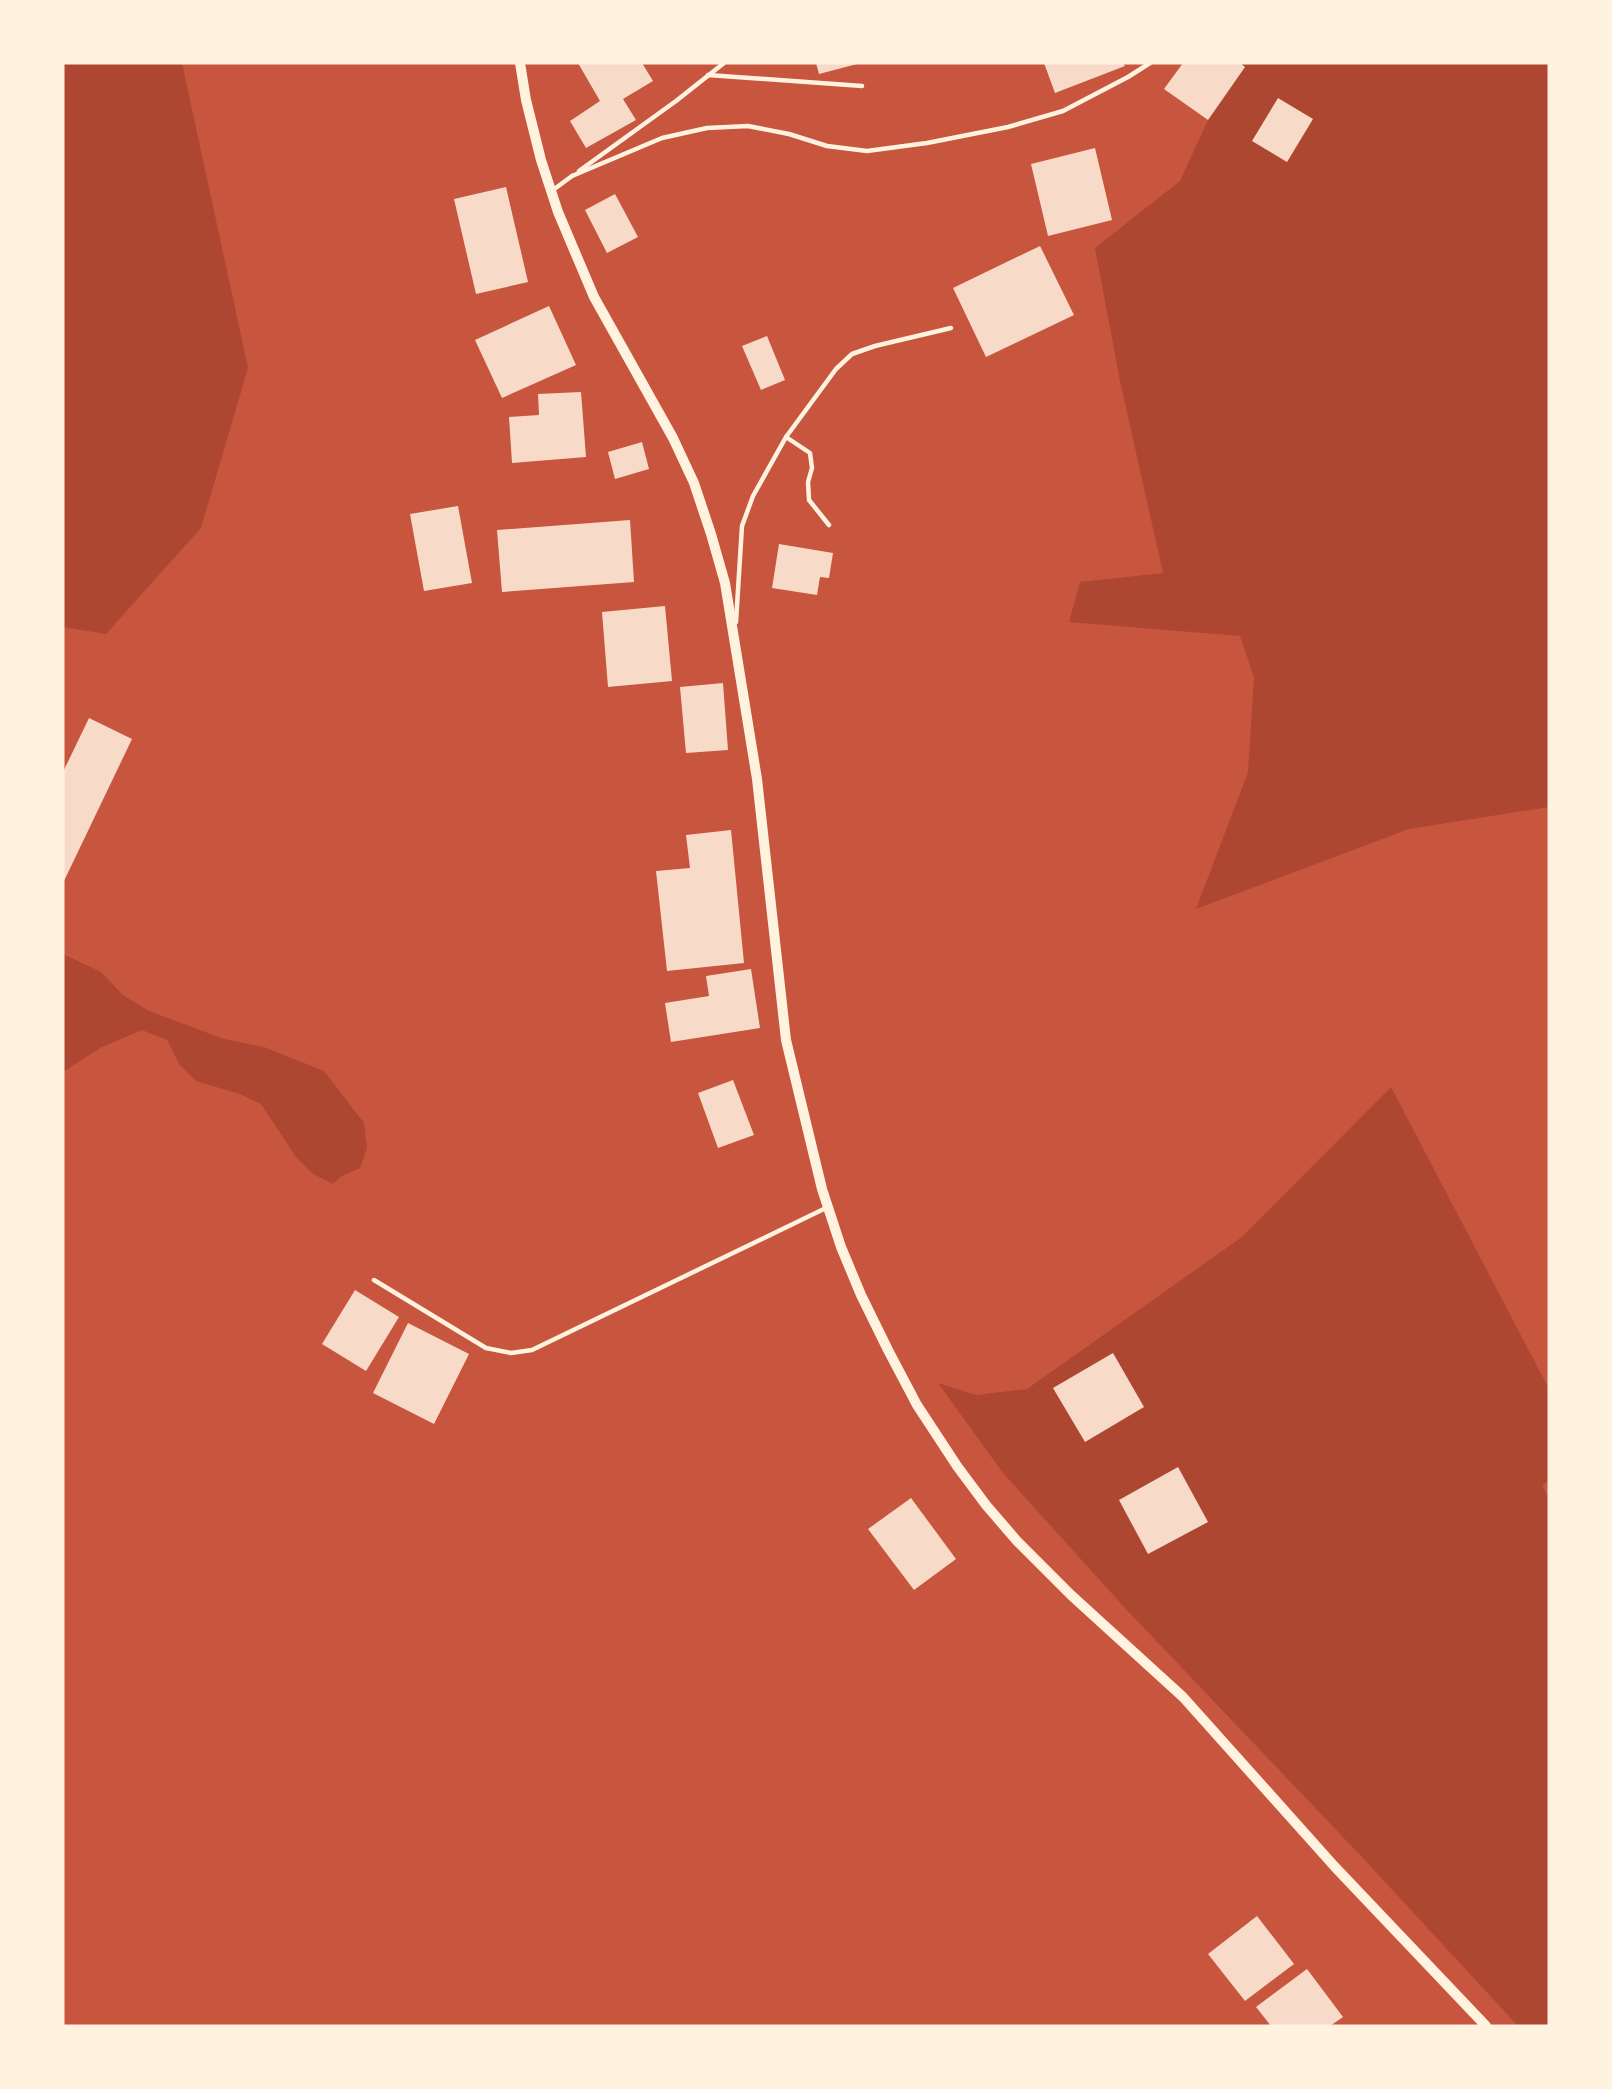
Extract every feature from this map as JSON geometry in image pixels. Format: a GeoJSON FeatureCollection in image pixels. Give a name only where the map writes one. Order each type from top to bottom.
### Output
{"type":"FeatureCollection","features":[{"type":"Feature","properties":{"kind":"street"},"geometry":{"type":"LineString","coordinates":[[520,63],[526,100],[541,160],[578,261],[594,297],[673,438],[694,483],[711,534],[725,583],[757,779],[786,1040],[828,1207],[857,1286],[888,1350],[917,1405],[986,1505],[1071,1595],[1183,1696],[1335,1867],[1486,2026]]}},
{"type":"Feature","properties":{"kind":"lane"},"geometry":{"type":"LineString","coordinates":[[551,191],[724,63]]}},
{"type":"Feature","properties":{"kind":"lane"},"geometry":{"type":"LineString","coordinates":[[572,176],[662,138],[707,128],[748,126],[789,134],[827,146],[867,151],[939,141],[1008,127],[1063,111],[1150,63]]}},
{"type":"Feature","properties":{"kind":"lane"},"geometry":{"type":"LineString","coordinates":[[708,75],[862,86]]}},
{"type":"Feature","properties":{"kind":"lane"},"geometry":{"type":"LineString","coordinates":[[735,642],[742,526],[753,496],[786,437],[836,369],[852,354],[875,346],[951,328]]}},
{"type":"Feature","properties":{"kind":"lane"},"geometry":{"type":"LineString","coordinates":[[786,437],[810,453],[812,468],[808,482],[809,500],[828,525]]}},
{"type":"Feature","properties":{"kind":"lane"},"geometry":{"type":"LineString","coordinates":[[374,1280],[486,1348],[511,1353],[532,1350],[828,1207]]}},
{"type":"Feature","properties":{"kind":"shaded area"},"geometry":{"type":"Polygon","coordinates":[[[63,63],[182,63],[248,368],[201,528],[106,634],[63,627],[63,63]]]}},
{"type":"Feature","properties":{"kind":"shaded area"},"geometry":{"type":"Polygon","coordinates":[[[1240,63],[1549,63],[1549,807],[1409,829],[1196,909],[1248,772],[1254,677],[1240,636],[1069,622],[1080,582],[1163,573],[1120,381],[1095,248],[1180,181],[1208,120],[1245,67],[1240,63]]]}},
{"type":"Feature","properties":{"kind":"shaded area"},"geometry":{"type":"Polygon","coordinates":[[[63,954],[101,972],[123,995],[149,1011],[224,1039],[264,1047],[324,1071],[364,1123],[367,1148],[360,1168],[342,1176],[333,1184],[313,1174],[296,1157],[261,1104],[240,1094],[196,1081],[179,1064],[167,1040],[142,1030],[100,1048],[63,1072],[63,954]]]}},
{"type":"Feature","properties":{"kind":"shaded area"},"geometry":{"type":"Polygon","coordinates":[[[1391,1087],[1549,1389],[1549,1480],[1542,1486],[1549,1497],[1549,2026],[1518,2026],[1361,1856],[1125,1608],[1003,1473],[938,1383],[976,1395],[1027,1389],[1242,1237],[1391,1087]]]}},
{"type":"Feature","properties":{"kind":"building"},"geometry":{"type":"Polygon","coordinates":[[[578,63],[642,63],[653,81],[623,99],[636,120],[586,148],[570,121],[600,101],[578,63]]]}},
{"type":"Feature","properties":{"kind":"building"},"geometry":{"type":"Polygon","coordinates":[[[816,63],[857,63],[857,64],[819,74],[816,63]]]}},
{"type":"Feature","properties":{"kind":"building"},"geometry":{"type":"Polygon","coordinates":[[[1044,63],[1123,63],[1125,66],[1055,93],[1044,63]]]}},
{"type":"Feature","properties":{"kind":"building"},"geometry":{"type":"Polygon","coordinates":[[[1183,63],[1240,63],[1245,67],[1208,120],[1164,89],[1183,63]]]}},
{"type":"Feature","properties":{"kind":"building"},"geometry":{"type":"Polygon","coordinates":[[[1278,98],[1313,119],[1287,162],[1252,141],[1278,98]]]}},
{"type":"Feature","properties":{"kind":"building"},"geometry":{"type":"Polygon","coordinates":[[[1095,148],[1112,220],[1048,236],[1031,164],[1095,148]]]}},
{"type":"Feature","properties":{"kind":"building"},"geometry":{"type":"Polygon","coordinates":[[[506,187],[528,282],[476,294],[454,199],[506,187]]]}},
{"type":"Feature","properties":{"kind":"building"},"geometry":{"type":"Polygon","coordinates":[[[615,194],[638,237],[607,253],[585,210],[615,194]]]}},
{"type":"Feature","properties":{"kind":"building"},"geometry":{"type":"Polygon","coordinates":[[[1040,246],[1074,315],[986,357],[953,288],[1040,246]]]}},
{"type":"Feature","properties":{"kind":"building"},"geometry":{"type":"Polygon","coordinates":[[[549,306],[576,365],[502,398],[475,340],[549,306]]]}},
{"type":"Feature","properties":{"kind":"building"},"geometry":{"type":"Polygon","coordinates":[[[767,336],[785,380],[761,390],[742,346],[767,336]]]}},
{"type":"Feature","properties":{"kind":"building"},"geometry":{"type":"Polygon","coordinates":[[[581,392],[586,457],[512,463],[509,417],[539,415],[538,394],[581,392]]]}},
{"type":"Feature","properties":{"kind":"building"},"geometry":{"type":"Polygon","coordinates":[[[642,442],[649,469],[615,479],[608,452],[642,442]]]}},
{"type":"Feature","properties":{"kind":"building"},"geometry":{"type":"Polygon","coordinates":[[[458,506],[472,583],[424,591],[410,514],[458,506]]]}},
{"type":"Feature","properties":{"kind":"building"},"geometry":{"type":"Polygon","coordinates":[[[630,520],[634,582],[502,592],[497,530],[630,520]]]}},
{"type":"Feature","properties":{"kind":"building"},"geometry":{"type":"Polygon","coordinates":[[[779,544],[833,553],[829,578],[820,577],[817,595],[772,588],[779,544]]]}},
{"type":"Feature","properties":{"kind":"building"},"geometry":{"type":"Polygon","coordinates":[[[665,606],[672,681],[608,687],[602,612],[665,606]]]}},
{"type":"Feature","properties":{"kind":"building"},"geometry":{"type":"Polygon","coordinates":[[[723,683],[728,750],[686,753],[680,687],[723,683]]]}},
{"type":"Feature","properties":{"kind":"building"},"geometry":{"type":"Polygon","coordinates":[[[89,718],[132,739],[63,883],[63,772],[89,718]]]}},
{"type":"Feature","properties":{"kind":"building"},"geometry":{"type":"Polygon","coordinates":[[[731,830],[744,963],[667,971],[656,871],[690,868],[686,835],[731,830]]]}},
{"type":"Feature","properties":{"kind":"building"},"geometry":{"type":"Polygon","coordinates":[[[751,969],[760,1028],[671,1042],[665,1003],[709,996],[706,976],[751,969]]]}},
{"type":"Feature","properties":{"kind":"building"},"geometry":{"type":"Polygon","coordinates":[[[733,1080],[754,1135],[718,1148],[698,1093],[733,1080]]]}},
{"type":"Feature","properties":{"kind":"building"},"geometry":{"type":"Polygon","coordinates":[[[355,1290],[399,1317],[366,1371],[322,1344],[355,1290]]]}},
{"type":"Feature","properties":{"kind":"building"},"geometry":{"type":"Polygon","coordinates":[[[408,1323],[469,1354],[434,1424],[373,1393],[408,1323]]]}},
{"type":"Feature","properties":{"kind":"building"},"geometry":{"type":"Polygon","coordinates":[[[1113,1353],[1144,1407],[1085,1442],[1053,1388],[1113,1353]]]}},
{"type":"Feature","properties":{"kind":"building"},"geometry":{"type":"Polygon","coordinates":[[[1178,1467],[1208,1522],[1148,1554],[1119,1500],[1178,1467]]]}},
{"type":"Feature","properties":{"kind":"building"},"geometry":{"type":"Polygon","coordinates":[[[911,1498],[956,1559],[914,1590],[868,1529],[911,1498]]]}},
{"type":"Feature","properties":{"kind":"building"},"geometry":{"type":"Polygon","coordinates":[[[1257,1916],[1294,1964],[1245,2001],[1208,1954],[1257,1916]]]}},
{"type":"Feature","properties":{"kind":"building"},"geometry":{"type":"Polygon","coordinates":[[[1307,1969],[1343,2017],[1330,2026],[1271,2026],[1256,2007],[1307,1969]]]}}]}
